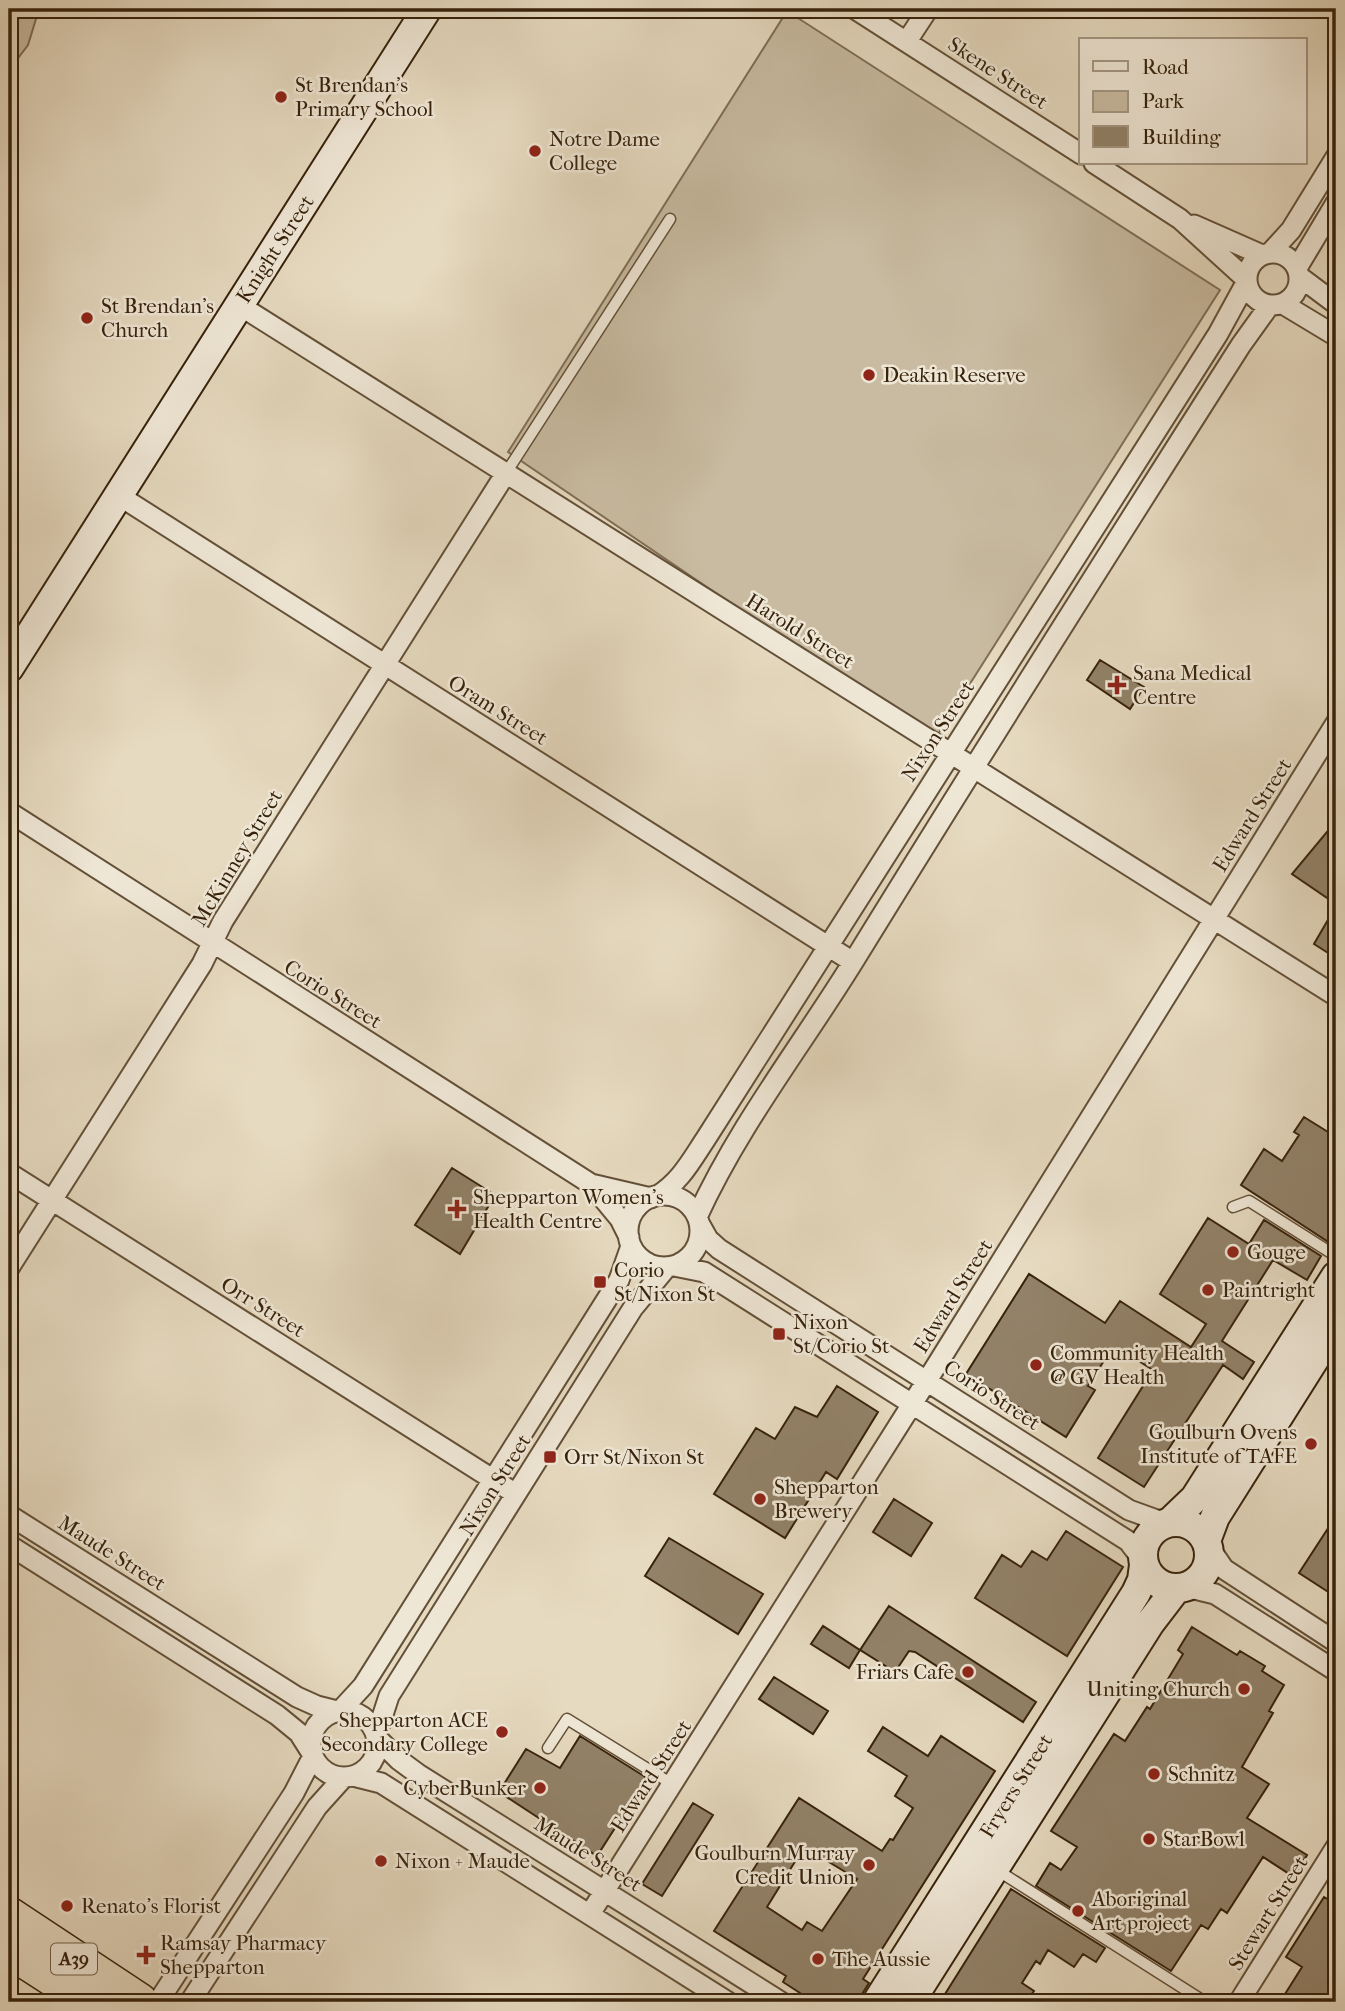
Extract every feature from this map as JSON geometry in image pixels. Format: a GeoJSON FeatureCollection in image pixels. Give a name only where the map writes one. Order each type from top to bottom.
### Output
{"type":"FeatureCollection","features":[{"type":"Feature","properties":{"kind":"highway","name":"A39"},"geometry":{"type":"LineString","coordinates":[[9,1916],[139,2002]]}},
{"type":"Feature","properties":{"kind":"highway","name":"A39"},"geometry":{"type":"LineString","coordinates":[[9,1950],[90,2002]]}},
{"type":"Feature","properties":{"kind":"street","name":"Knight Street"},"geometry":{"type":"LineString","coordinates":[[9,667],[427,9]]}},
{"type":"Feature","properties":{"kind":"street","name":"Skene Street"},"geometry":{"type":"LineString","coordinates":[[855,9],[1079,153]]}},
{"type":"Feature","properties":{"kind":"street"},"geometry":{"type":"LineString","coordinates":[[907,41],[928,9]]}},
{"type":"Feature","properties":{"kind":"street"},"geometry":{"type":"LineString","coordinates":[[1247,281],[1251,266],[1292,230],[1336,157]]}},
{"type":"Feature","properties":{"kind":"street"},"geometry":{"type":"LineString","coordinates":[[1096,164],[1180,219],[1247,281],[1254,297],[1276,305],[1336,336]]}},
{"type":"Feature","properties":{"kind":"street"},"geometry":{"type":"LineString","coordinates":[[670,1266],[686,1260],[695,1250],[700,1236],[698,1220],[719,1170],[1241,345],[1276,305],[1294,296],[1298,272],[1336,203]]}},
{"type":"Feature","properties":{"kind":"street"},"geometry":{"type":"LineString","coordinates":[[1180,219],[1266,254],[1286,256],[1298,272],[1336,304]]}},
{"type":"Feature","properties":{"kind":"street","name":"Nixon Street"},"geometry":{"type":"LineString","coordinates":[[654,1197],[671,1187],[684,1173],[1218,334],[1247,281]]}},
{"type":"Feature","properties":{"kind":"street","name":"Harold Street"},"geometry":{"type":"LineString","coordinates":[[239,305],[1336,996]]}},
{"type":"Feature","properties":{"kind":"street","name":"McKinney Street"},"geometry":{"type":"LineString","coordinates":[[9,1268],[212,944],[223,921],[506,473]]}},
{"type":"Feature","properties":{"kind":"street","name":"Oram Street"},"geometry":{"type":"LineString","coordinates":[[118,495],[853,962]]}},
{"type":"Feature","properties":{"kind":"street","name":"Edward Street"},"geometry":{"type":"LineString","coordinates":[[590,1914],[927,1381],[1336,723]]}},
{"type":"Feature","properties":{"kind":"street","name":"Corio Street"},"geometry":{"type":"LineString","coordinates":[[9,812],[591,1184],[620,1219],[630,1242]]}},
{"type":"Feature","properties":{"kind":"street","name":"Corio Street"},"geometry":{"type":"LineString","coordinates":[[9,825],[51,841]]}},
{"type":"Feature","properties":{"kind":"street","name":"Orr Street"},"geometry":{"type":"LineString","coordinates":[[9,1173],[516,1494]]}},
{"type":"Feature","properties":{"kind":"street","name":"Corio Street"},"geometry":{"type":"LineString","coordinates":[[591,1184],[654,1197]]}},
{"type":"Feature","properties":{"kind":"street"},"geometry":{"type":"LineString","coordinates":[[698,1220],[681,1199],[654,1197],[633,1214],[630,1242],[646,1262],[704,1272],[1128,1541],[1156,1582],[1215,1594],[1336,1671]]}},
{"type":"Feature","properties":{"kind":"street","name":"Corio Street"},"geometry":{"type":"LineString","coordinates":[[698,1220],[708,1239],[719,1249],[1129,1510],[1168,1522]]}},
{"type":"Feature","properties":{"kind":"street","name":"Nixon Street"},"geometry":{"type":"LineString","coordinates":[[338,1711],[363,1686],[619,1279],[630,1242]]}},
{"type":"Feature","properties":{"kind":"street","name":"Nixon Street"},"geometry":{"type":"LineString","coordinates":[[376,1737],[388,1696],[633,1308],[670,1266]]}},
{"type":"Feature","properties":{"kind":"street"},"geometry":{"type":"LineString","coordinates":[[1181,1588],[1197,1581],[1205,1572],[1215,1517],[1330,1318],[1336,1276]]}},
{"type":"Feature","properties":{"kind":"street"},"geometry":{"type":"LineString","coordinates":[[1143,1562],[1145,1541],[1157,1527],[1168,1522],[1195,1498],[1330,1318]]}},
{"type":"Feature","properties":{"kind":"street","name":"Maude Street"},"geometry":{"type":"LineString","coordinates":[[9,1515],[297,1696],[317,1706],[338,1711]]}},
{"type":"Feature","properties":{"kind":"street"},"geometry":{"type":"LineString","coordinates":[[1168,1522],[1192,1525],[1208,1544],[1215,1559],[1229,1573],[1336,1642]]}},
{"type":"Feature","properties":{"kind":"street"},"geometry":{"type":"LineString","coordinates":[[9,1545],[277,1715],[299,1733],[325,1771],[381,1783],[726,2002]]}},
{"type":"Feature","properties":{"kind":"street"},"geometry":{"type":"LineString","coordinates":[[45,1568],[58,1546]]}},
{"type":"Feature","properties":{"kind":"street","name":"Fryers Street"},"geometry":{"type":"LineString","coordinates":[[911,2002],[984,1861],[1136,1593],[1142,1580],[1143,1562]]}},
{"type":"Feature","properties":{"kind":"street","name":"Fryers Street"},"geometry":{"type":"LineString","coordinates":[[877,2002],[984,1861],[1150,1623],[1181,1588]]}},
{"type":"Feature","properties":{"kind":"street"},"geometry":{"type":"LineString","coordinates":[[182,1656],[197,1633]]}},
{"type":"Feature","properties":{"kind":"street"},"geometry":{"type":"LineString","coordinates":[[158,2002],[294,1793],[312,1754],[314,1729],[328,1715],[338,1711],[349,1711],[366,1719],[376,1737],[372,1761],[349,1777],[317,1807],[190,2002]]}},
{"type":"Feature","properties":{"kind":"street","name":"Maude Street"},"geometry":{"type":"LineString","coordinates":[[376,1737],[418,1774],[780,2002]]}},
{"type":"Feature","properties":{"kind":"street","name":"Stewart Street"},"geometry":{"type":"LineString","coordinates":[[1239,2002],[1336,1847]]}},
{"type":"Feature","properties":{"kind":"lane"},"geometry":{"type":"LineString","coordinates":[[506,473],[670,219]]}},
{"type":"Feature","properties":{"kind":"lane"},"geometry":{"type":"LineString","coordinates":[[1233,1207],[1249,1201],[1336,1256]]}},
{"type":"Feature","properties":{"kind":"lane"},"geometry":{"type":"LineString","coordinates":[[548,1748],[567,1719],[672,1784]]}},
{"type":"Feature","properties":{"kind":"lane"},"geometry":{"type":"LineString","coordinates":[[984,1861],[1205,2002]]}},
{"type":"Feature","properties":{"kind":"green space"},"geometry":{"type":"Polygon","coordinates":[[[9,9],[39,9],[28,45],[9,70],[9,9]]]}},
{"type":"Feature","properties":{"kind":"green space","name":"Deakin Reserve"},"geometry":{"type":"Polygon","coordinates":[[[787,11],[1220,290],[938,734],[726,600],[508,452],[787,11]]]}},
{"type":"Feature","properties":{"kind":"building","name":"Sana Medical Centre"},"geometry":{"type":"Polygon","coordinates":[[[1100,660],[1144,687],[1130,709],[1087,680],[1100,660]]]}},
{"type":"Feature","properties":{"kind":"building"},"geometry":{"type":"Polygon","coordinates":[[[1336,821],[1336,904],[1292,874],[1336,821]]]}},
{"type":"Feature","properties":{"kind":"building"},"geometry":{"type":"Polygon","coordinates":[[[1336,906],[1336,958],[1314,944],[1336,906]]]}},
{"type":"Feature","properties":{"kind":"building"},"geometry":{"type":"Polygon","coordinates":[[[1304,1117],[1336,1137],[1336,1233],[1330,1243],[1241,1185],[1264,1149],[1282,1161],[1299,1135],[1294,1132],[1304,1117]]]}},
{"type":"Feature","properties":{"kind":"building","name":"Shepparton Women's Health Centre"},"geometry":{"type":"Polygon","coordinates":[[[452,1168],[495,1195],[460,1254],[415,1225],[452,1168]]]}},
{"type":"Feature","properties":{"kind":"building"},"geometry":{"type":"Polygon","coordinates":[[[1208,1218],[1249,1244],[1264,1220],[1321,1256],[1307,1280],[1273,1260],[1222,1341],[1254,1362],[1243,1379],[1223,1365],[1144,1487],[1098,1458],[1153,1370],[1121,1350],[1114,1361],[1107,1356],[1088,1386],[1095,1390],[1066,1437],[966,1374],[1029,1274],[1105,1323],[1120,1301],[1191,1347],[1206,1324],[1160,1294],[1208,1218]]]}},
{"type":"Feature","properties":{"kind":"building"},"geometry":{"type":"Polygon","coordinates":[[[837,1386],[878,1412],[837,1479],[826,1472],[785,1538],[714,1494],[756,1428],[775,1439],[795,1407],[817,1417],[837,1386]]]}},
{"type":"Feature","properties":{"kind":"building"},"geometry":{"type":"Polygon","coordinates":[[[894,1499],[932,1523],[911,1556],[873,1532],[894,1499]]]}},
{"type":"Feature","properties":{"kind":"building"},"geometry":{"type":"Polygon","coordinates":[[[1336,1516],[1336,1597],[1299,1573],[1336,1516]]]}},
{"type":"Feature","properties":{"kind":"building"},"geometry":{"type":"Polygon","coordinates":[[[1066,1531],[1123,1567],[1067,1656],[975,1598],[1002,1555],[1021,1567],[1032,1551],[1047,1560],[1066,1531]]]}},
{"type":"Feature","properties":{"kind":"building"},"geometry":{"type":"Polygon","coordinates":[[[669,1538],[763,1594],[738,1634],[645,1576],[669,1538]]]}},
{"type":"Feature","properties":{"kind":"building"},"geometry":{"type":"Polygon","coordinates":[[[889,1606],[1036,1702],[1023,1722],[915,1652],[909,1651],[895,1672],[860,1650],[889,1606]]]}},
{"type":"Feature","properties":{"kind":"building"},"geometry":{"type":"Polygon","coordinates":[[[823,1626],[860,1650],[849,1668],[811,1644],[823,1626]]]}},
{"type":"Feature","properties":{"kind":"building"},"geometry":{"type":"Polygon","coordinates":[[[1192,1627],[1237,1655],[1240,1651],[1265,1666],[1262,1671],[1284,1685],[1269,1711],[1273,1713],[1242,1767],[1269,1784],[1247,1818],[1307,1855],[1294,1877],[1263,1857],[1227,1913],[1221,1909],[1208,1929],[1201,1925],[1171,1971],[1036,1886],[1050,1863],[1061,1870],[1077,1847],[1051,1831],[1114,1734],[1125,1741],[1147,1707],[1150,1709],[1183,1654],[1178,1650],[1192,1627]]]}},
{"type":"Feature","properties":{"kind":"building"},"geometry":{"type":"Polygon","coordinates":[[[774,1677],[828,1711],[813,1734],[759,1699],[774,1677]]]}},
{"type":"Feature","properties":{"kind":"building"},"geometry":{"type":"Polygon","coordinates":[[[883,1727],[928,1756],[941,1736],[995,1771],[863,1979],[869,1983],[857,2002],[814,2002],[783,1982],[786,1976],[714,1931],[799,1798],[882,1851],[890,1839],[893,1840],[913,1808],[895,1796],[907,1776],[868,1751],[883,1727]],[[804,1847],[767,1907],[802,1930],[807,1922],[822,1931],[857,1879],[804,1847]]]}},
{"type":"Feature","properties":{"kind":"building"},"geometry":{"type":"Polygon","coordinates":[[[580,1736],[647,1778],[597,1856],[499,1792],[526,1749],[560,1768],[580,1736]]]}},
{"type":"Feature","properties":{"kind":"building"},"geometry":{"type":"Polygon","coordinates":[[[693,1803],[713,1815],[662,1896],[642,1884],[693,1803]]]}},
{"type":"Feature","properties":{"kind":"building"},"geometry":{"type":"Polygon","coordinates":[[[1011,1889],[1105,1948],[1096,1962],[1083,1954],[1074,1967],[1048,1950],[1040,1964],[1036,1961],[1022,1983],[1034,1991],[1026,2002],[940,2002],[1011,1889]]]}},
{"type":"Feature","properties":{"kind":"building"},"geometry":{"type":"Polygon","coordinates":[[[1324,1897],[1336,1904],[1336,2002],[1280,2002],[1302,1967],[1286,1957],[1324,1897]]]}},
{"type":"Feature","properties":{"kind":"place","name":"St Brendan's Primary School"},"geometry":{"type":"Point","coordinates":[281,97]}},
{"type":"Feature","properties":{"kind":"place","name":"Notre Dame College"},"geometry":{"type":"Point","coordinates":[535,151]}},
{"type":"Feature","properties":{"kind":"place","name":"St Brendan's Church"},"geometry":{"type":"Point","coordinates":[87,318]}},
{"type":"Feature","properties":{"kind":"place","name":"Deakin Reserve"},"geometry":{"type":"Point","coordinates":[869,375]}},
{"type":"Feature","properties":{"kind":"place","name":"Sana Medical Centre"},"geometry":{"type":"Point","coordinates":[1117,685]}},
{"type":"Feature","properties":{"kind":"place","name":"Shepparton Women's Health Centre"},"geometry":{"type":"Point","coordinates":[457,1209]}},
{"type":"Feature","properties":{"kind":"place","name":"Gouge"},"geometry":{"type":"Point","coordinates":[1233,1252]}},
{"type":"Feature","properties":{"kind":"place","name":"Corio St/Nixon St"},"geometry":{"type":"Point","coordinates":[600,1282]}},
{"type":"Feature","properties":{"kind":"place","name":"Paintright"},"geometry":{"type":"Point","coordinates":[1208,1290]}},
{"type":"Feature","properties":{"kind":"place","name":"Nixon St/Corio St"},"geometry":{"type":"Point","coordinates":[779,1334]}},
{"type":"Feature","properties":{"kind":"place","name":"Community Health @ GV Health"},"geometry":{"type":"Point","coordinates":[1036,1365]}},
{"type":"Feature","properties":{"kind":"place","name":"Goulburn Ovens Institute of TAFE"},"geometry":{"type":"Point","coordinates":[1311,1444]}},
{"type":"Feature","properties":{"kind":"place","name":"Orr St/Nixon St"},"geometry":{"type":"Point","coordinates":[550,1457]}},
{"type":"Feature","properties":{"kind":"place","name":"Shepparton Brewery"},"geometry":{"type":"Point","coordinates":[760,1499]}},
{"type":"Feature","properties":{"kind":"place","name":"Friars Cafe"},"geometry":{"type":"Point","coordinates":[968,1672]}},
{"type":"Feature","properties":{"kind":"place","name":"Uniting Church"},"geometry":{"type":"Point","coordinates":[1244,1689]}},
{"type":"Feature","properties":{"kind":"place","name":"Shepparton ACE Secondary College"},"geometry":{"type":"Point","coordinates":[502,1732]}},
{"type":"Feature","properties":{"kind":"place","name":"Schnitz"},"geometry":{"type":"Point","coordinates":[1154,1774]}},
{"type":"Feature","properties":{"kind":"place","name":"CyberBunker"},"geometry":{"type":"Point","coordinates":[540,1788]}},
{"type":"Feature","properties":{"kind":"place","name":"StarBowl"},"geometry":{"type":"Point","coordinates":[1149,1839]}},
{"type":"Feature","properties":{"kind":"place","name":"Nixon + Maude"},"geometry":{"type":"Point","coordinates":[381,1861]}},
{"type":"Feature","properties":{"kind":"place","name":"Goulburn Murray Credit Union"},"geometry":{"type":"Point","coordinates":[869,1865]}},
{"type":"Feature","properties":{"kind":"place","name":"Renato's Florist"},"geometry":{"type":"Point","coordinates":[67,1906]}},
{"type":"Feature","properties":{"kind":"place","name":"Aboriginal Art project"},"geometry":{"type":"Point","coordinates":[1078,1911]}},
{"type":"Feature","properties":{"kind":"place","name":"Ramsay Pharmacy Shepparton"},"geometry":{"type":"Point","coordinates":[146,1955]}},
{"type":"Feature","properties":{"kind":"place","name":"The Aussie"},"geometry":{"type":"Point","coordinates":[818,1959]}}]}
